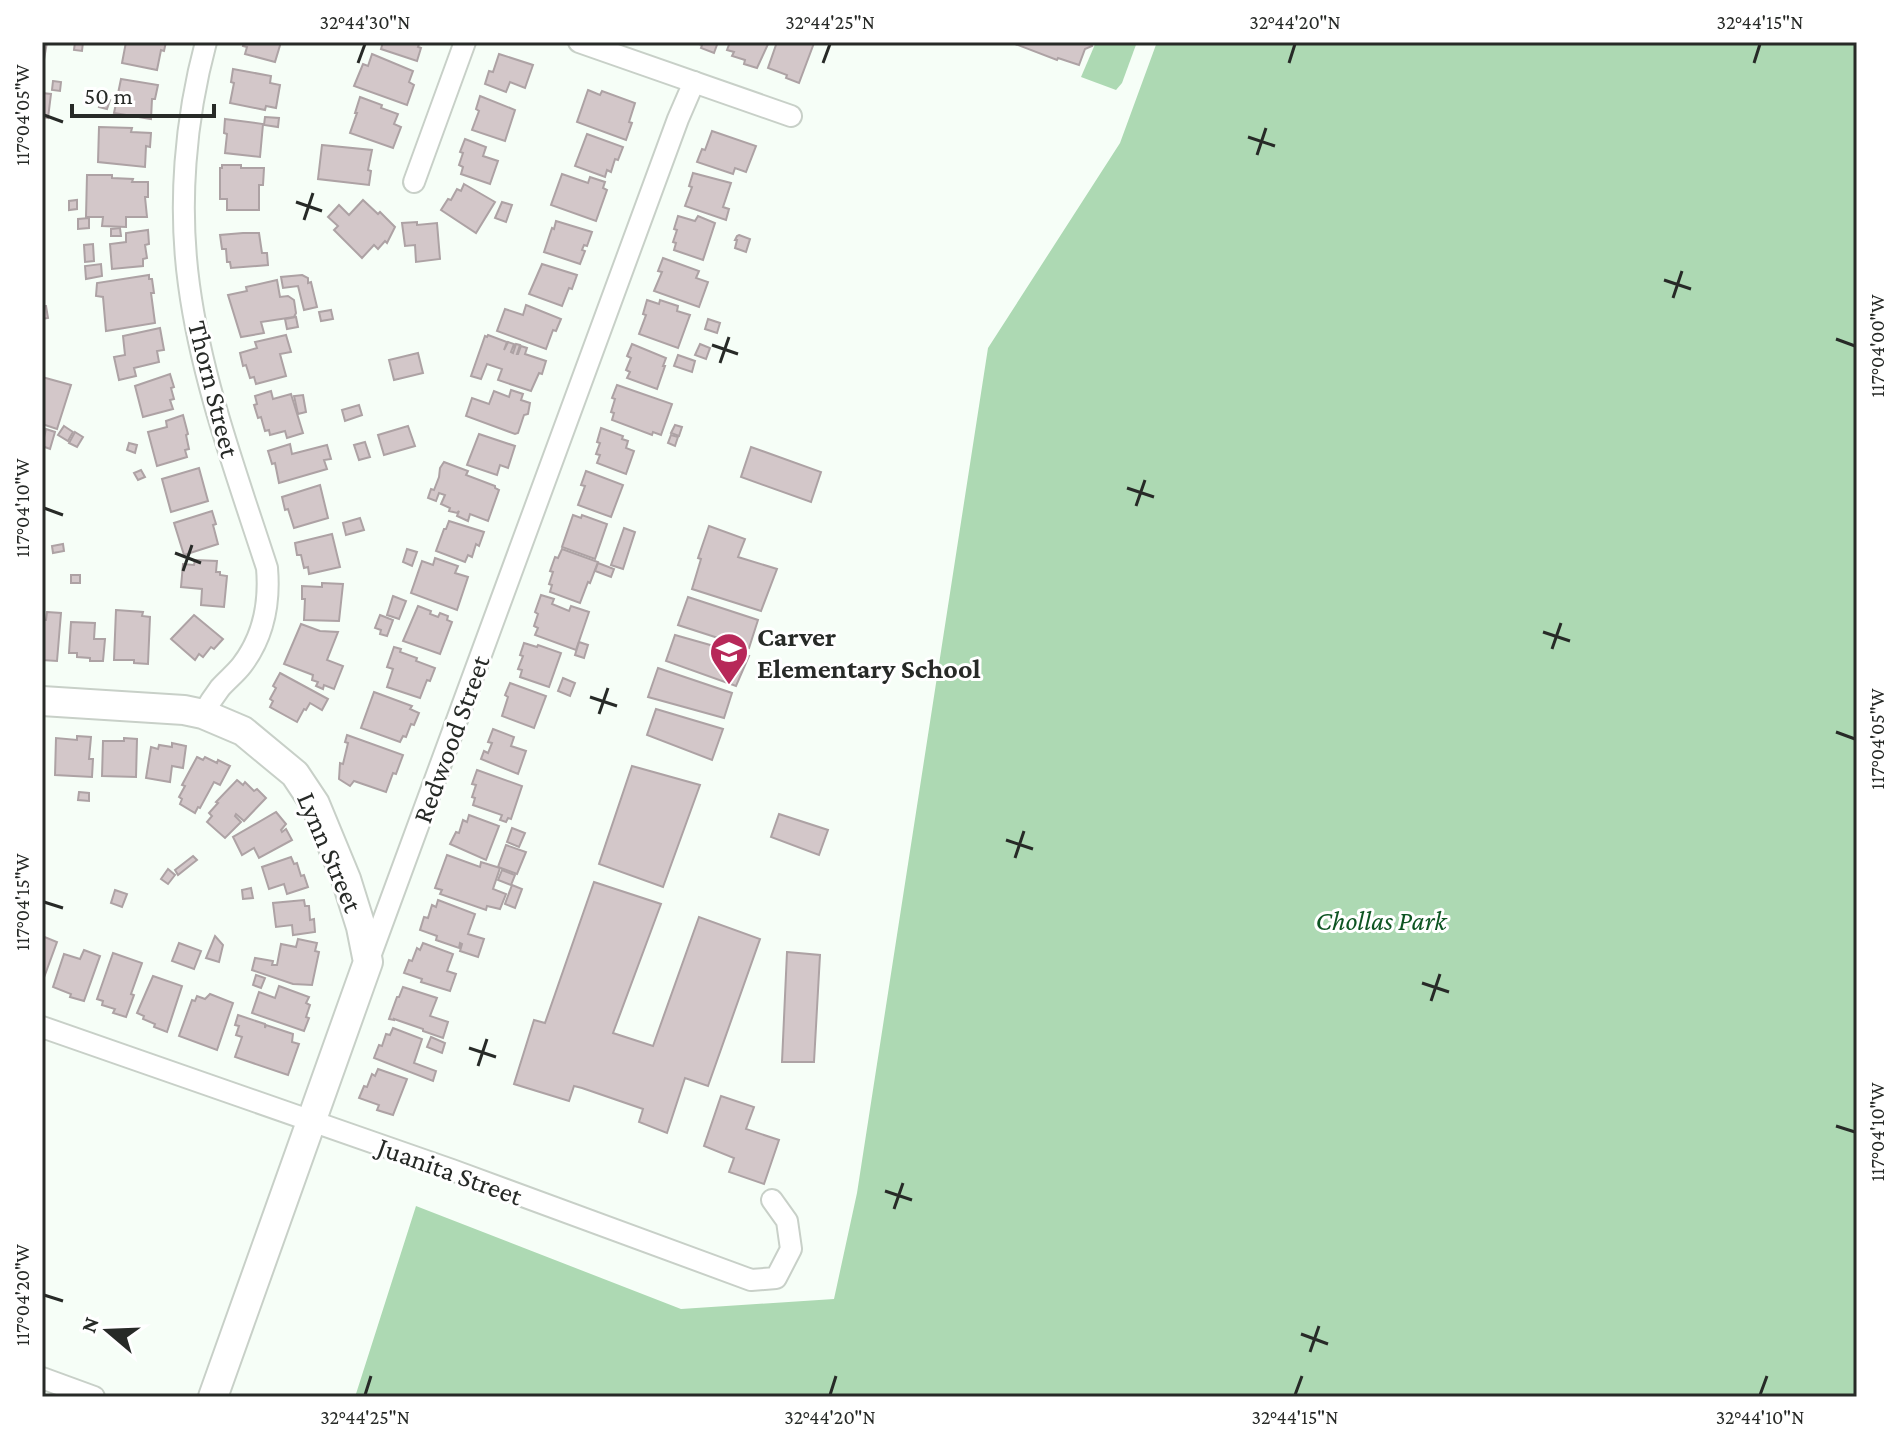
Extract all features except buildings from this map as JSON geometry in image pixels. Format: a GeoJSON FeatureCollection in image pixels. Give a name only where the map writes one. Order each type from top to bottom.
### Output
{"type":"FeatureCollection","features":[{"type":"Feature","properties":{"kind":"street","name":"Thorn Street"},"geometry":{"type":"LineString","coordinates":[[203,714],[221,687],[242,665],[258,638],[264,621],[268,586],[267,568],[218,417],[189,284],[184,188],[187,144],[206,42]]}},
{"type":"Feature","properties":{"kind":"street"},"geometry":{"type":"LineString","coordinates":[[414,182],[465,42]]}},
{"type":"Feature","properties":{"kind":"street"},"geometry":{"type":"LineString","coordinates":[[579,42],[600,46],[791,116]]}},
{"type":"Feature","properties":{"kind":"street","name":"Redwood Street"},"geometry":{"type":"LineString","coordinates":[[213,1397],[368,962],[694,82]]}},
{"type":"Feature","properties":{"kind":"street","name":"Lynn Street"},"geometry":{"type":"LineString","coordinates":[[42,701],[184,710],[203,714],[243,731],[295,774],[315,804],[346,879],[368,962]]}},
{"type":"Feature","properties":{"kind":"street","name":"Juanita Street"},"geometry":{"type":"LineString","coordinates":[[42,1027],[452,1170],[751,1280],[776,1278],[791,1249],[787,1221],[772,1200]]}},
{"type":"Feature","properties":{"kind":"street"},"geometry":{"type":"LineString","coordinates":[[42,1378],[94,1397]]}},
{"type":"Feature","properties":{"kind":"green space"},"geometry":{"type":"Polygon","coordinates":[[[1096,42],[1137,42],[1122,83],[1116,90],[1081,77],[1096,42]]]}},
{"type":"Feature","properties":{"kind":"green space","name":"Chollas Park"},"geometry":{"type":"Polygon","coordinates":[[[1157,42],[1857,42],[1857,1397],[355,1397],[416,1206],[681,1309],[834,1299],[857,1193],[988,348],[1120,143],[1157,42]]]}},
{"type":"Feature","properties":{"kind":"place","name":"Carver Elementary School"},"geometry":{"type":"Point","coordinates":[729,686]}}]}
